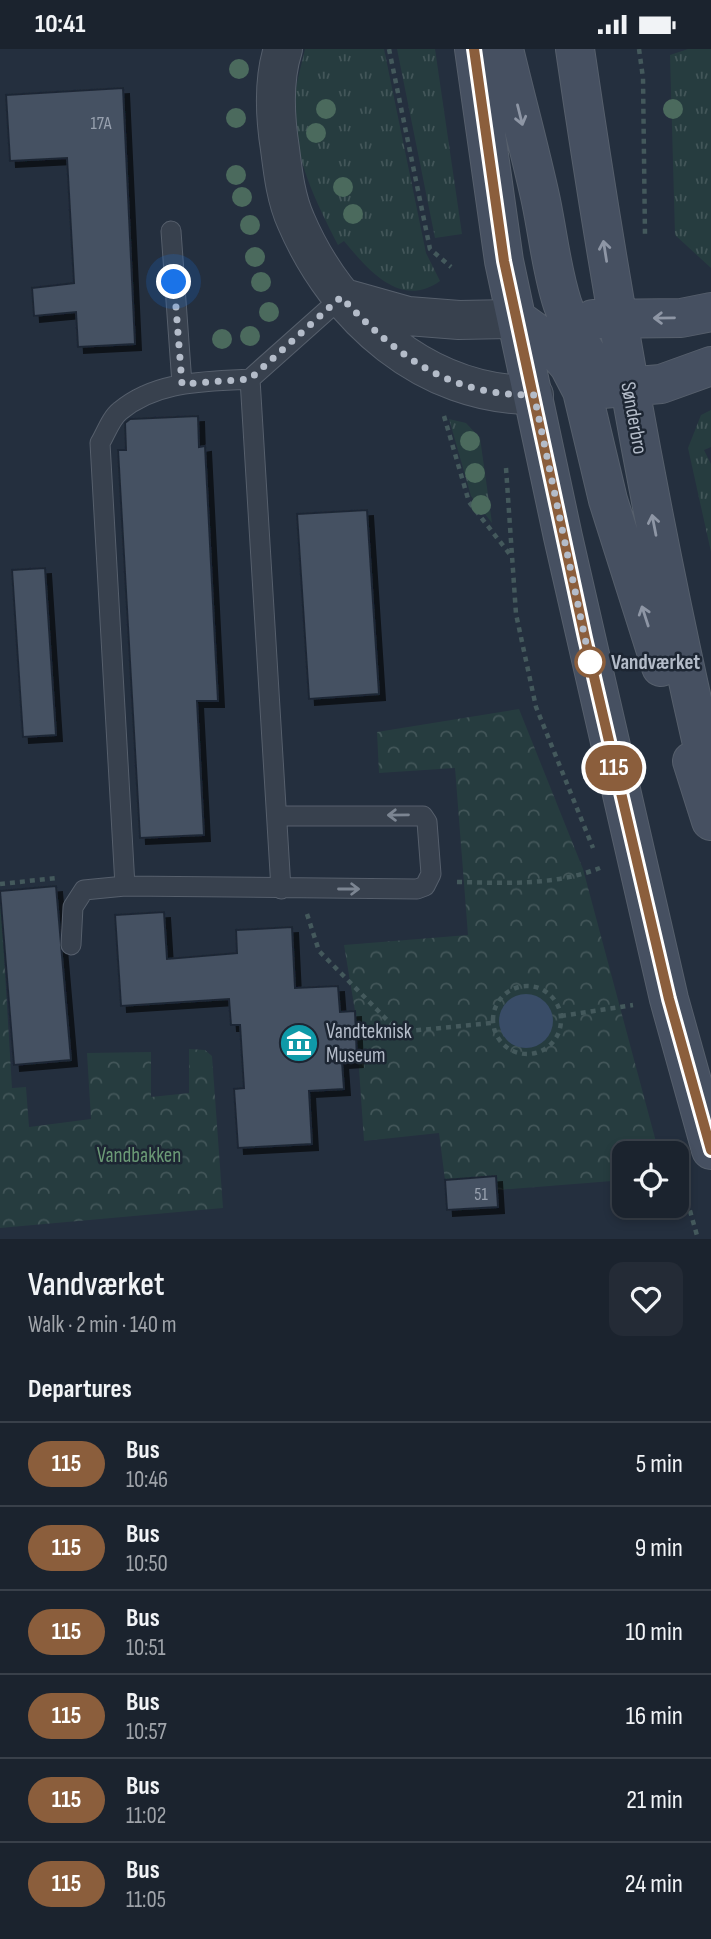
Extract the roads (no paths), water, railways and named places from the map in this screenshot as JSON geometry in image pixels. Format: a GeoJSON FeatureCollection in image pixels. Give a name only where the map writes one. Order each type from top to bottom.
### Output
{"type":"FeatureCollection","features":[{"type":"Feature","properties":{"kind":"street"},"geometry":{"type":"LineString","coordinates":[[283,49],[278,64],[276,122],[283,176],[295,219],[315,260],[341,297],[389,343],[434,375],[501,395],[534,395],[661,384],[711,366]]}},
{"type":"Feature","properties":{"kind":"street"},"geometry":{"type":"LineString","coordinates":[[474,49],[502,251],[602,715],[669,999],[711,1150]]}},
{"type":"Feature","properties":{"kind":"street"},"geometry":{"type":"LineString","coordinates":[[504,49],[541,203],[549,256],[566,319],[578,343],[598,369],[628,387]]}},
{"type":"Feature","properties":{"kind":"street","name":"Sønderbro"},"geometry":{"type":"LineString","coordinates":[[575,49],[628,387],[675,630],[711,783]]}},
{"type":"Feature","properties":{"kind":"street"},"geometry":{"type":"LineString","coordinates":[[341,297],[408,316],[459,320],[681,318],[711,312]]}},
{"type":"Feature","properties":{"kind":"street"},"geometry":{"type":"LineString","coordinates":[[517,319],[549,342],[569,366],[582,391],[608,500],[711,821]]}},
{"type":"Feature","properties":{"kind":"lane"},"geometry":{"type":"LineString","coordinates":[[170,231],[182,384]]}},
{"type":"Feature","properties":{"kind":"lane"},"geometry":{"type":"LineString","coordinates":[[125,887],[100,443],[118,412],[149,391],[182,384],[250,379],[341,297]]}},
{"type":"Feature","properties":{"kind":"lane"},"geometry":{"type":"LineString","coordinates":[[250,379],[278,816],[290,890]]}},
{"type":"Feature","properties":{"kind":"lane"},"geometry":{"type":"LineString","coordinates":[[71,945],[72,907],[84,890],[125,887],[417,889],[428,881],[427,823],[423,816],[278,816]]}},
{"type":"Feature","properties":{"kind":"water"},"geometry":{"type":"Polygon","coordinates":[[[526,994],[545,1002],[553,1021],[545,1040],[526,1048],[507,1040],[499,1021],[507,1002],[526,994]]]}},
{"type":"Feature","properties":{"kind":"place","name":"Vandværket"},"geometry":{"type":"Point","coordinates":[590,662]}},
{"type":"Feature","properties":{"kind":"place","name":"Vandteknisk Museum"},"geometry":{"type":"Point","coordinates":[299,1043]}},
{"type":"Feature","properties":{"kind":"park label","name":"Vandbakken"},"geometry":{"type":"Point","coordinates":[139,1155]}}]}
